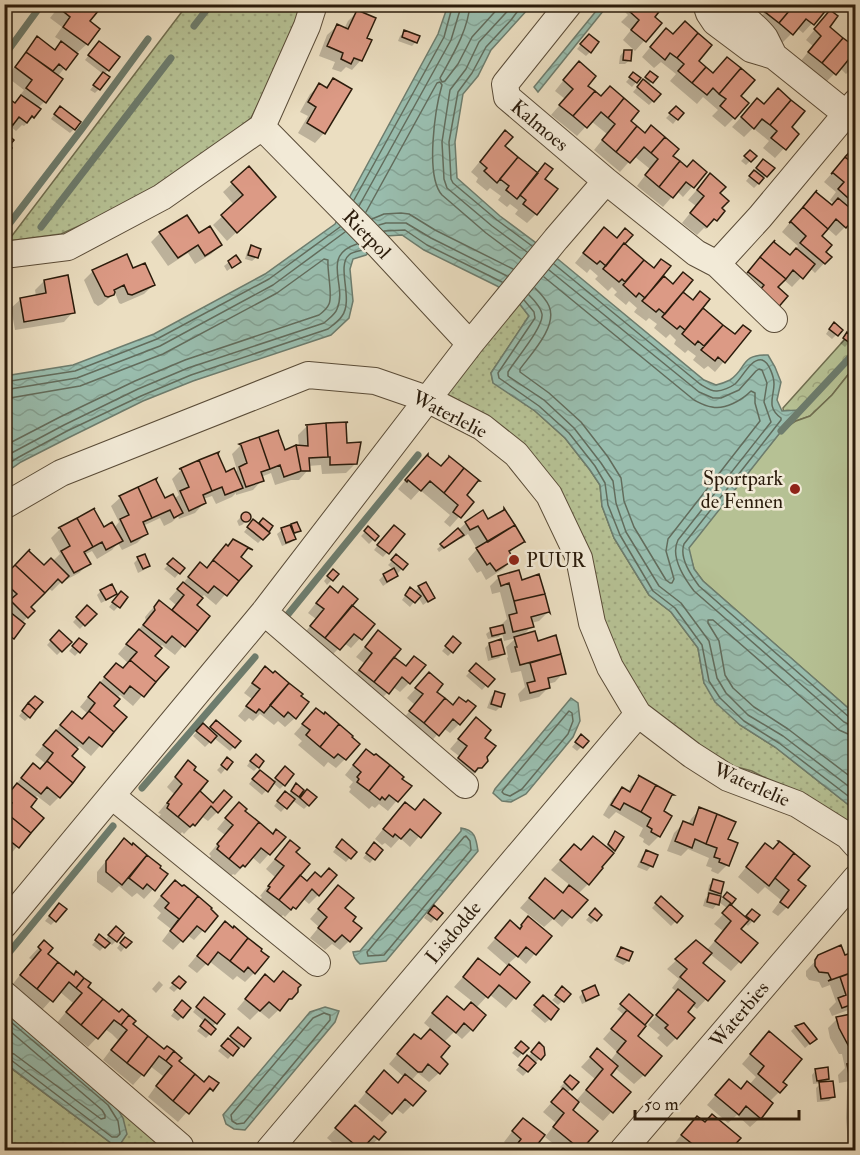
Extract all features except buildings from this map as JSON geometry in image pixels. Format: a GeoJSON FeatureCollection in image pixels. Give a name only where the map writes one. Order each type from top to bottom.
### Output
{"type":"FeatureCollection","features":[{"type":"Feature","properties":{"kind":"street"},"geometry":{"type":"LineString","coordinates":[[4,255],[68,248],[162,197],[262,127],[307,26],[314,4]]}},
{"type":"Feature","properties":{"kind":"street","name":"Kalmoes"},"geometry":{"type":"LineString","coordinates":[[569,4],[505,84],[507,97],[696,253],[717,264],[774,319]]}},
{"type":"Feature","properties":{"kind":"street"},"geometry":{"type":"LineString","coordinates":[[706,4],[715,22],[751,49],[774,56],[850,107],[760,217],[717,264]]}},
{"type":"Feature","properties":{"kind":"street"},"geometry":{"type":"LineString","coordinates":[[722,4],[729,7],[764,36],[774,56]]}},
{"type":"Feature","properties":{"kind":"street","name":"Rietpol"},"geometry":{"type":"LineString","coordinates":[[262,127],[379,246],[470,344]]}},
{"type":"Feature","properties":{"kind":"street"},"geometry":{"type":"LineString","coordinates":[[4,925],[264,612],[470,344],[606,181]]}},
{"type":"Feature","properties":{"kind":"street","name":"Waterlelie"},"geometry":{"type":"LineString","coordinates":[[4,506],[61,473],[308,375],[375,381],[427,399],[482,426],[516,454],[549,495],[579,558],[592,623],[610,667],[638,714],[692,755],[728,778],[797,804],[848,836],[855,845]]}},
{"type":"Feature","properties":{"kind":"street"},"geometry":{"type":"LineString","coordinates":[[264,612],[465,785]]}},
{"type":"Feature","properties":{"kind":"street","name":"Lisdodde"},"geometry":{"type":"LineString","coordinates":[[269,1150],[638,714]]}},
{"type":"Feature","properties":{"kind":"street"},"geometry":{"type":"LineString","coordinates":[[112,796],[317,963]]}},
{"type":"Feature","properties":{"kind":"street","name":"Waterbies"},"geometry":{"type":"LineString","coordinates":[[623,1150],[855,878]]}},
{"type":"Feature","properties":{"kind":"street"},"geometry":{"type":"LineString","coordinates":[[4,994],[180,1146]]}},
{"type":"Feature","properties":{"kind":"green space"},"geometry":{"type":"Polygon","coordinates":[[[187,5],[309,5],[251,118],[157,191],[61,234],[8,241],[187,5]]]}},
{"type":"Feature","properties":{"kind":"green space"},"geometry":{"type":"Polygon","coordinates":[[[519,303],[529,316],[491,373],[493,382],[535,411],[565,438],[590,470],[600,485],[602,506],[614,538],[649,595],[671,612],[698,648],[704,683],[740,725],[775,747],[855,810],[855,831],[840,817],[752,771],[714,761],[650,717],[616,675],[555,493],[467,405],[443,392],[519,303]]]}},
{"type":"Feature","properties":{"kind":"green space"},"geometry":{"type":"Polygon","coordinates":[[[855,328],[855,366],[832,395],[810,416],[796,421],[784,416],[783,408],[855,328]]]}},
{"type":"Feature","properties":{"kind":"green space","name":"Sportpark de Fennen"},"geometry":{"type":"Polygon","coordinates":[[[855,366],[855,714],[703,581],[694,569],[688,548],[781,431],[796,421],[810,416],[832,395],[855,366]]]}},
{"type":"Feature","properties":{"kind":"green space"},"geometry":{"type":"Polygon","coordinates":[[[4,1063],[111,1143],[113,1101],[170,1150],[5,1150],[4,1063]]]}},
{"type":"Feature","properties":{"kind":"water"},"geometry":{"type":"Polygon","coordinates":[[[448,5],[527,5],[529,8],[491,50],[478,76],[463,94],[455,142],[457,178],[500,216],[559,260],[704,380],[716,385],[725,382],[735,376],[748,360],[759,355],[768,355],[781,382],[777,400],[782,411],[798,410],[689,548],[694,569],[703,581],[855,714],[855,810],[775,747],[740,725],[715,702],[704,683],[698,648],[671,612],[649,595],[614,538],[602,506],[600,485],[590,470],[565,438],[535,411],[493,383],[491,373],[529,316],[519,303],[497,286],[424,250],[402,235],[386,236],[366,255],[353,259],[350,269],[353,301],[349,318],[331,335],[193,381],[143,401],[21,462],[5,473],[5,376],[73,365],[154,334],[265,274],[335,224],[438,34],[448,5]]]}},
{"type":"Feature","properties":{"kind":"water"},"geometry":{"type":"Polygon","coordinates":[[[601,5],[608,5],[538,92],[534,87],[601,5]]]}},
{"type":"Feature","properties":{"kind":"water"},"geometry":{"type":"Polygon","coordinates":[[[571,698],[578,703],[580,721],[573,737],[526,794],[511,802],[502,801],[493,793],[495,789],[571,698]]]}},
{"type":"Feature","properties":{"kind":"water"},"geometry":{"type":"Polygon","coordinates":[[[461,828],[474,835],[478,851],[386,961],[360,964],[353,952],[360,951],[461,831],[461,828]]]}},
{"type":"Feature","properties":{"kind":"water"},"geometry":{"type":"Polygon","coordinates":[[[325,1007],[339,1011],[335,1022],[245,1130],[234,1129],[226,1124],[223,1115],[310,1012],[325,1007]]]}},
{"type":"Feature","properties":{"kind":"water"},"geometry":{"type":"Polygon","coordinates":[[[4,1008],[113,1101],[123,1118],[127,1134],[121,1143],[111,1143],[5,1063],[4,1008]]]}},
{"type":"Feature","properties":{"kind":"waterway"},"geometry":{"type":"LineString","coordinates":[[4,56],[42,4]]}},
{"type":"Feature","properties":{"kind":"waterway"},"geometry":{"type":"LineString","coordinates":[[194,26],[211,4]]}},
{"type":"Feature","properties":{"kind":"waterway"},"geometry":{"type":"LineString","coordinates":[[4,227],[6,228],[148,39]]}},
{"type":"Feature","properties":{"kind":"waterway"},"geometry":{"type":"LineString","coordinates":[[41,227],[171,58]]}},
{"type":"Feature","properties":{"kind":"waterway"},"geometry":{"type":"LineString","coordinates":[[781,431],[856,351]]}},
{"type":"Feature","properties":{"kind":"waterway"},"geometry":{"type":"LineString","coordinates":[[285,618],[418,455]]}},
{"type":"Feature","properties":{"kind":"waterway"},"geometry":{"type":"LineString","coordinates":[[142,788],[255,657]]}},
{"type":"Feature","properties":{"kind":"waterway"},"geometry":{"type":"LineString","coordinates":[[7,955],[113,826]]}},
{"type":"Feature","properties":{"kind":"place","name":"Sportpark de Fennen"},"geometry":{"type":"Point","coordinates":[795,489]}},
{"type":"Feature","properties":{"kind":"place","name":"PUUR"},"geometry":{"type":"Point","coordinates":[514,560]}}]}
